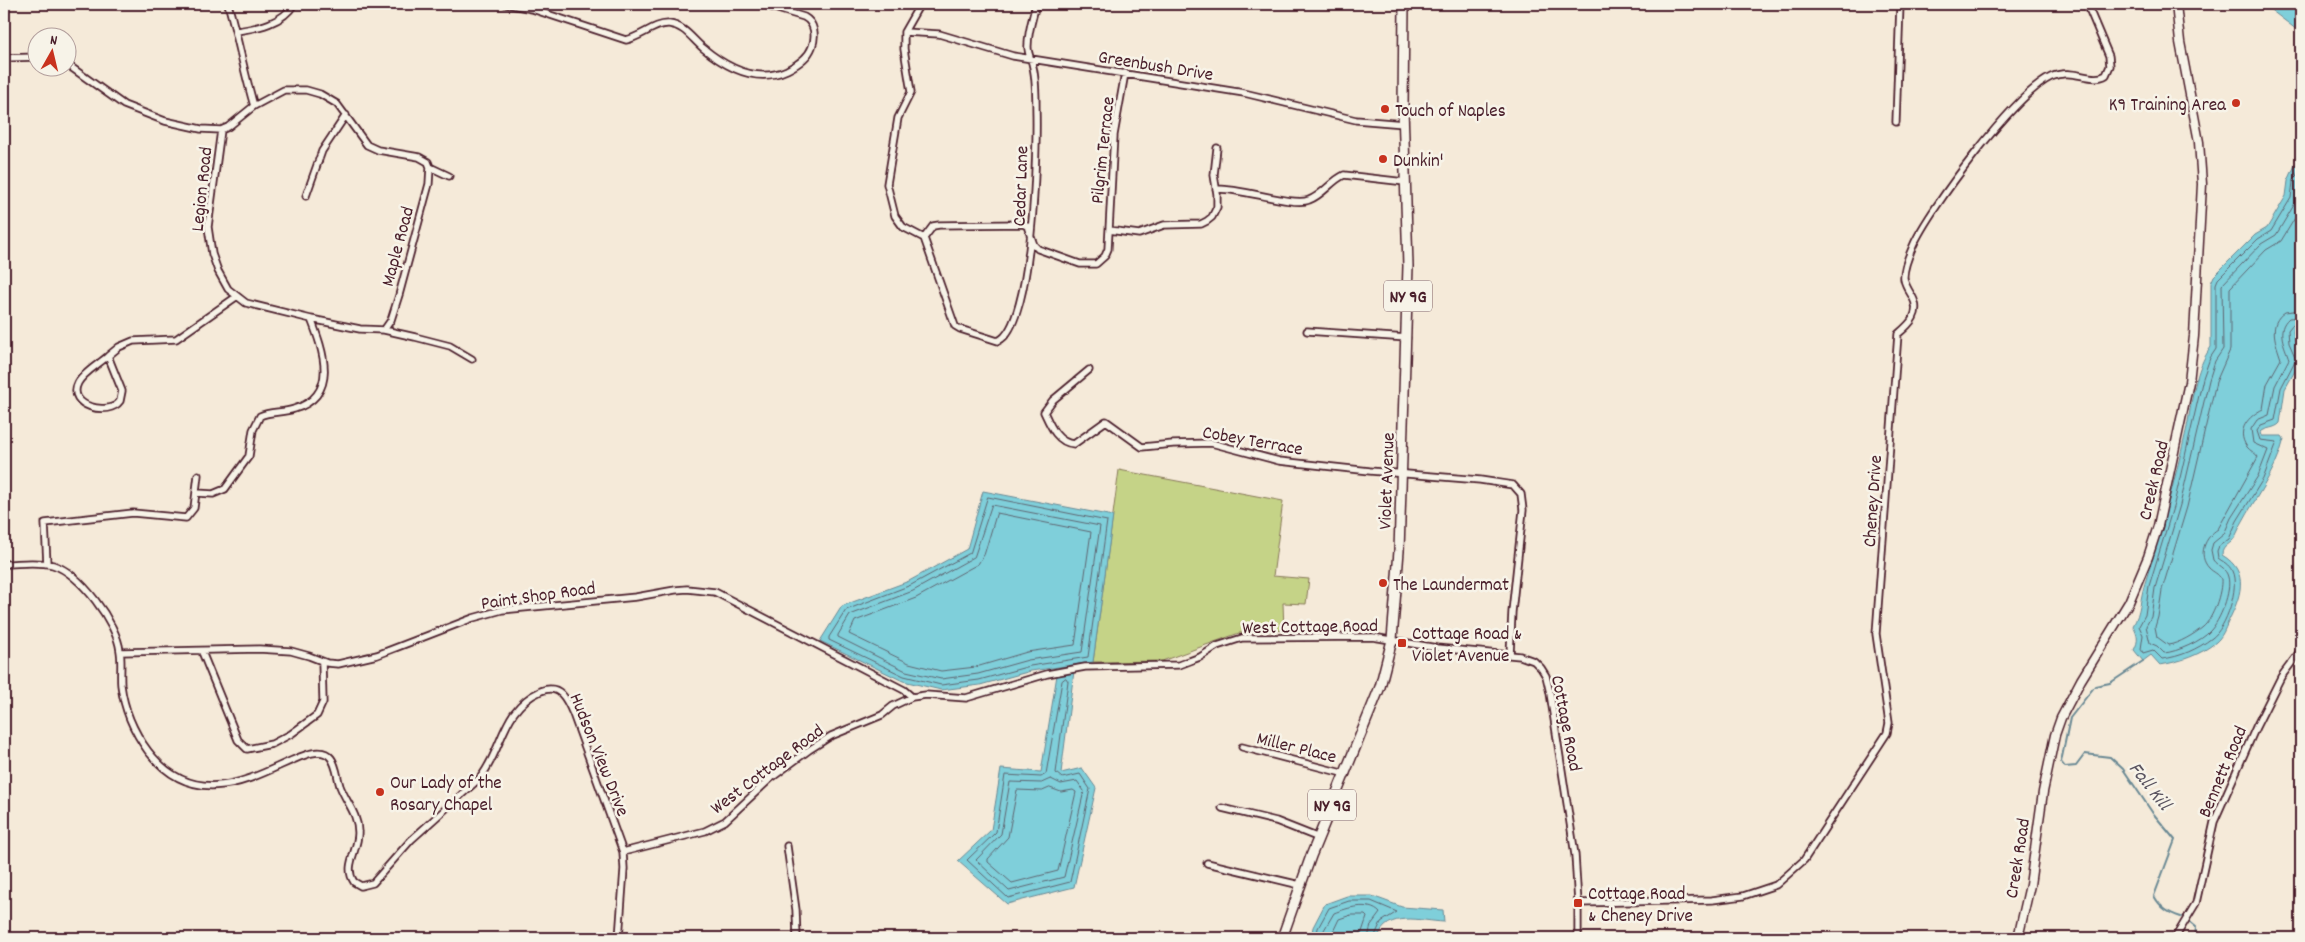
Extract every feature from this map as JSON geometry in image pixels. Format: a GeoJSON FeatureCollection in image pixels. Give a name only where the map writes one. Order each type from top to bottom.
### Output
{"type":"FeatureCollection","features":[{"type":"Feature","properties":{"kind":"main road","name":"Violet Avenue"},"geometry":{"type":"LineString","coordinates":[[1282,938],[1318,838],[1380,688],[1392,640],[1397,588],[1407,338],[1408,266],[1404,124],[1404,4]]}},
{"type":"Feature","properties":{"kind":"street"},"geometry":{"type":"LineString","coordinates":[[4,4],[4,10]]}},
{"type":"Feature","properties":{"kind":"street"},"geometry":{"type":"LineString","coordinates":[[228,4],[237,32],[254,106]]}},
{"type":"Feature","properties":{"kind":"street"},"geometry":{"type":"LineString","coordinates":[[237,32],[271,24],[289,12],[294,4]]}},
{"type":"Feature","properties":{"kind":"street"},"geometry":{"type":"LineString","coordinates":[[506,4],[532,9],[626,40],[662,25],[669,24],[680,27],[702,48],[733,68],[765,77],[774,76],[796,66],[805,58],[813,45],[814,30],[809,20],[804,17],[761,4]]}},
{"type":"Feature","properties":{"kind":"street"},"geometry":{"type":"LineString","coordinates":[[920,4],[904,32],[904,49],[911,92],[898,118],[887,184],[895,216],[903,227],[924,238],[933,226],[939,225],[1023,224],[1027,226],[1032,240]]}},
{"type":"Feature","properties":{"kind":"street","name":"Cedar Lane"},"geometry":{"type":"LineString","coordinates":[[924,238],[952,321],[960,329],[998,341],[1002,339],[1009,330],[1019,299],[1032,240],[1036,110],[1028,46],[1036,4]]}},
{"type":"Feature","properties":{"kind":"street"},"geometry":{"type":"LineString","coordinates":[[1896,122],[1900,4]]}},
{"type":"Feature","properties":{"kind":"street","name":"Cheney Drive"},"geometry":{"type":"LineString","coordinates":[[1578,903],[1712,900],[1743,896],[1776,885],[1804,860],[1887,733],[1889,723],[1876,634],[1898,334],[1913,320],[1916,308],[1904,280],[1908,261],[1917,237],[1944,196],[2023,98],[2042,82],[2060,74],[2072,72],[2098,78],[2106,75],[2110,66],[2109,56],[2087,4]]}},
{"type":"Feature","properties":{"kind":"street","name":"Creek Road"},"geometry":{"type":"LineString","coordinates":[[2018,938],[2030,885],[2043,792],[2055,735],[2061,718],[2081,680],[2129,602],[2148,557],[2158,526],[2189,382],[2194,336],[2202,184],[2198,142],[2180,42],[2176,4]]}},
{"type":"Feature","properties":{"kind":"street","name":"Greenbush Drive"},"geometry":{"type":"LineString","coordinates":[[904,32],[939,34],[997,52],[1244,94],[1356,120],[1404,124]]}},
{"type":"Feature","properties":{"kind":"street"},"geometry":{"type":"LineString","coordinates":[[4,58],[28,58]]}},
{"type":"Feature","properties":{"kind":"street"},"geometry":{"type":"LineString","coordinates":[[78,72],[116,100],[138,111],[177,124],[221,130]]}},
{"type":"Feature","properties":{"kind":"street","name":"Pilgrim Terrace"},"geometry":{"type":"LineString","coordinates":[[1032,240],[1038,249],[1088,266],[1096,264],[1105,256],[1108,249],[1114,135],[1125,73]]}},
{"type":"Feature","properties":{"kind":"street","name":"Legion Road"},"geometry":{"type":"LineString","coordinates":[[236,297],[228,289],[218,271],[209,241],[209,212],[221,130],[228,127],[254,106],[284,90],[306,90],[329,98],[346,115],[367,145],[378,150],[419,157],[428,162],[430,167],[449,176]]}},
{"type":"Feature","properties":{"kind":"street"},"geometry":{"type":"LineString","coordinates":[[306,196],[322,151],[346,115]]}},
{"type":"Feature","properties":{"kind":"street"},"geometry":{"type":"LineString","coordinates":[[1109,230],[1138,234],[1164,225],[1201,224],[1207,221],[1215,212],[1218,201],[1214,175],[1217,148]]}},
{"type":"Feature","properties":{"kind":"street","name":"Maple Road"},"geometry":{"type":"LineString","coordinates":[[384,330],[391,320],[399,294],[429,184],[430,167]]}},
{"type":"Feature","properties":{"kind":"street"},"geometry":{"type":"LineString","coordinates":[[1216,189],[1236,190],[1303,202],[1314,197],[1338,178],[1344,176],[1405,182]]}},
{"type":"Feature","properties":{"kind":"street"},"geometry":{"type":"LineString","coordinates":[[108,356],[122,391],[120,401],[111,407],[88,406],[80,401],[76,394],[78,383],[108,356],[119,347],[134,341],[176,339],[236,297],[246,303],[272,311],[360,329],[384,330],[450,346],[472,358]]}},
{"type":"Feature","properties":{"kind":"street"},"geometry":{"type":"LineString","coordinates":[[197,493],[213,494],[225,489],[249,456],[253,430],[260,416],[296,409],[314,397],[321,385],[325,365],[323,351],[310,319]]}},
{"type":"Feature","properties":{"kind":"street"},"geometry":{"type":"LineString","coordinates":[[1307,331],[1407,338]]}},
{"type":"Feature","properties":{"kind":"street","name":"Cobey Terrace"},"geometry":{"type":"LineString","coordinates":[[1089,370],[1053,400],[1044,412],[1054,431],[1066,443],[1074,444],[1106,421],[1142,447],[1212,443],[1279,461],[1401,474]]}},
{"type":"Feature","properties":{"kind":"street"},"geometry":{"type":"LineString","coordinates":[[1401,474],[1506,483],[1517,488],[1522,499],[1523,510],[1512,612],[1510,654]]}},
{"type":"Feature","properties":{"kind":"street"},"geometry":{"type":"LineString","coordinates":[[47,564],[45,523],[133,513],[186,518],[194,508],[198,475]]}},
{"type":"Feature","properties":{"kind":"street","name":"Hudson View Drive"},"geometry":{"type":"LineString","coordinates":[[4,564],[47,564],[69,573],[83,586],[109,622],[118,641],[122,693],[132,723],[154,758],[180,780],[201,786],[221,785],[260,775],[309,752],[322,751],[329,755],[358,826],[358,838],[350,870],[351,879],[357,885],[365,886],[373,883],[415,836],[480,778],[488,766],[512,714],[524,702],[547,689],[560,691],[568,702],[623,852],[619,938]]}},
{"type":"Feature","properties":{"kind":"street","name":"Paint Shop Road"},"geometry":{"type":"LineString","coordinates":[[120,652],[202,652],[251,649],[284,651],[306,655],[322,662],[338,664],[368,658],[426,638],[465,621],[502,610],[636,597],[687,589],[714,592],[904,690],[912,697]]}},
{"type":"Feature","properties":{"kind":"street","name":"West Cottage Road"},"geometry":{"type":"LineString","coordinates":[[623,852],[705,831],[725,821],[770,779],[809,750],[831,736],[882,715],[893,706],[912,697],[926,695],[966,698],[1047,674],[1085,667],[1179,665],[1200,657],[1217,646],[1242,638],[1373,637],[1392,640]]}},
{"type":"Feature","properties":{"kind":"street","name":"Cottage Road"},"geometry":{"type":"LineString","coordinates":[[1392,640],[1443,649],[1510,654],[1525,657],[1534,661],[1544,672],[1548,681],[1572,836],[1578,903],[1578,938]]}},
{"type":"Feature","properties":{"kind":"street","name":"Bennett Road"},"geometry":{"type":"LineString","coordinates":[[2175,938],[2191,912],[2202,879],[2214,822],[2263,711],[2281,677],[2301,650]]}},
{"type":"Feature","properties":{"kind":"street"},"geometry":{"type":"LineString","coordinates":[[202,652],[238,740],[248,749],[272,744],[317,715],[323,702],[322,662]]}},
{"type":"Feature","properties":{"kind":"street","name":"Miller Place"},"geometry":{"type":"LineString","coordinates":[[1242,747],[1346,774]]}},
{"type":"Feature","properties":{"kind":"street"},"geometry":{"type":"LineString","coordinates":[[1222,808],[1276,821],[1318,838]]}},
{"type":"Feature","properties":{"kind":"street"},"geometry":{"type":"LineString","coordinates":[[787,846],[796,910],[797,938]]}},
{"type":"Feature","properties":{"kind":"street"},"geometry":{"type":"LineString","coordinates":[[1207,863],[1300,885]]}},
{"type":"Feature","properties":{"kind":"green space"},"geometry":{"type":"Polygon","coordinates":[[[1119,470],[1283,501],[1273,576],[1309,579],[1306,604],[1283,603],[1284,630],[1239,633],[1162,661],[1093,662],[1119,470]]]}},
{"type":"Feature","properties":{"kind":"water"},"geometry":{"type":"Polygon","coordinates":[[[2263,4],[2301,4],[2301,33],[2263,4]]]}},
{"type":"Feature","properties":{"kind":"water"},"geometry":{"type":"Polygon","coordinates":[[[2301,161],[2301,331],[2299,328],[2294,328],[2293,332],[2300,362],[2285,389],[2280,423],[2261,432],[2262,436],[2282,436],[2284,439],[2275,465],[2235,537],[2222,552],[2222,555],[2237,569],[2240,577],[2239,595],[2220,638],[2210,647],[2175,662],[2160,665],[2151,655],[2143,661],[2134,650],[2137,638],[2133,626],[2138,615],[2143,589],[2173,486],[2198,375],[2211,347],[2211,283],[2214,276],[2255,235],[2267,228],[2286,196],[2288,181],[2295,165],[2301,161]]]}},
{"type":"Feature","properties":{"kind":"water"},"geometry":{"type":"Polygon","coordinates":[[[983,491],[1113,516],[1093,662],[1031,671],[980,685],[941,690],[903,681],[820,641],[842,606],[909,581],[967,549],[983,491]]]}},
{"type":"Feature","properties":{"kind":"water"},"geometry":{"type":"Polygon","coordinates":[[[1074,671],[1061,773],[1082,768],[1096,788],[1074,887],[1007,904],[958,861],[991,830],[1001,769],[1041,772],[1057,675],[1074,671]]]}},
{"type":"Feature","properties":{"kind":"water"},"geometry":{"type":"Polygon","coordinates":[[[1347,896],[1372,896],[1402,907],[1443,910],[1444,922],[1415,919],[1396,920],[1382,929],[1378,938],[1311,938],[1313,927],[1325,904],[1347,896]]]}},
{"type":"Feature","properties":{"kind":"waterway","name":"Fall Kill"},"geometry":{"type":"LineString","coordinates":[[2143,661],[2110,683],[2095,686],[2070,718],[2061,762],[2065,767],[2076,766],[2085,754],[2110,757],[2123,769],[2152,812],[2175,840],[2154,896],[2165,910],[2181,917]]}},
{"type":"Feature","properties":{"kind":"waterway","name":"Fall Kill"},"geometry":{"type":"LineString","coordinates":[[2190,922],[2196,927],[2195,938]]}},
{"type":"Feature","properties":{"kind":"place","name":"K9 Training Area"},"geometry":{"type":"Point","coordinates":[2236,103]}},
{"type":"Feature","properties":{"kind":"place","name":"Touch of Naples"},"geometry":{"type":"Point","coordinates":[1385,109]}},
{"type":"Feature","properties":{"kind":"place","name":"Dunkin'"},"geometry":{"type":"Point","coordinates":[1383,159]}},
{"type":"Feature","properties":{"kind":"place","name":"The Laundermat"},"geometry":{"type":"Point","coordinates":[1383,583]}},
{"type":"Feature","properties":{"kind":"place","name":"Cottage Road & Violet Avenue"},"geometry":{"type":"Point","coordinates":[1402,643]}},
{"type":"Feature","properties":{"kind":"place","name":"Our Lady of the Rosary Chapel"},"geometry":{"type":"Point","coordinates":[380,792]}},
{"type":"Feature","properties":{"kind":"place","name":"Cottage Road & Cheney Drive"},"geometry":{"type":"Point","coordinates":[1578,903]}}]}
